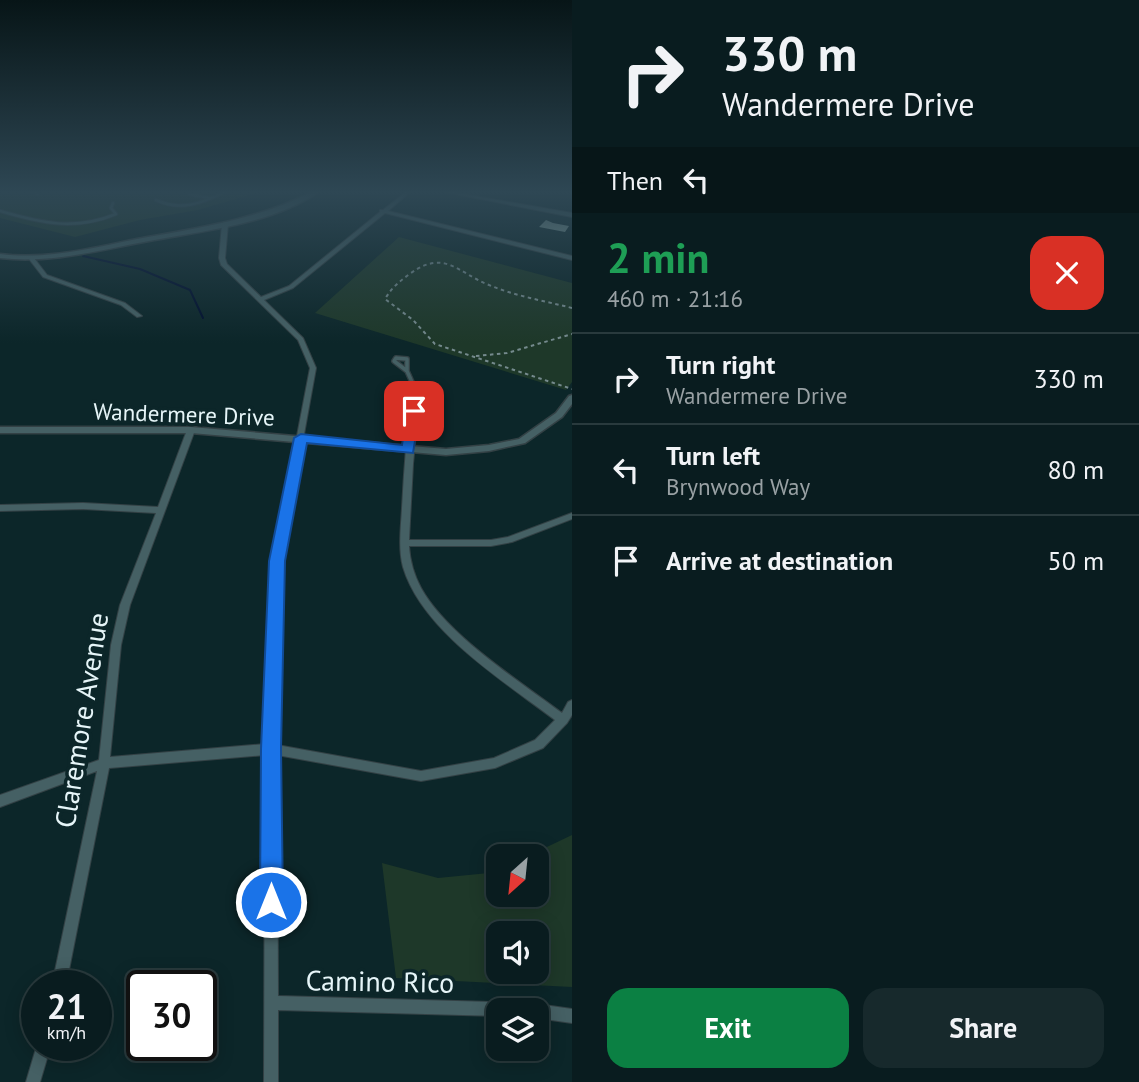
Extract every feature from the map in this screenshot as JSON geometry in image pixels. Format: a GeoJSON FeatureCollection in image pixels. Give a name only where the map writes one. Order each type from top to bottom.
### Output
{"type":"FeatureCollection","features":[{"type":"Feature","properties":{"kind":"street"},"geometry":{"type":"LineString","coordinates":[[0,256],[32,259],[123,242]]}},
{"type":"Feature","properties":{"kind":"street"},"geometry":{"type":"LineString","coordinates":[[223,242],[222,258],[225,265],[300,339],[313,368],[277,561],[271,749],[271,1082]]}},
{"type":"Feature","properties":{"kind":"street"},"geometry":{"type":"LineString","coordinates":[[261,299],[291,287],[344,242]]}},
{"type":"Feature","properties":{"kind":"street"},"geometry":{"type":"LineString","coordinates":[[509,242],[572,258]]}},
{"type":"Feature","properties":{"kind":"street"},"geometry":{"type":"LineString","coordinates":[[32,259],[45,275],[123,304],[139,316]]}},
{"type":"Feature","properties":{"kind":"street"},"geometry":{"type":"LineString","coordinates":[[416,391],[408,450],[405,543],[408,569],[423,600],[438,618],[461,640],[563,720]]}},
{"type":"Feature","properties":{"kind":"street","name":"Wandermere Drive"},"geometry":{"type":"LineString","coordinates":[[0,430],[191,430],[446,452],[489,448],[522,441],[559,415],[572,399]]}},
{"type":"Feature","properties":{"kind":"street","name":"Claremore Avenue"},"geometry":{"type":"LineString","coordinates":[[62,970],[104,763],[116,645],[125,605],[191,430]]}},
{"type":"Feature","properties":{"kind":"street"},"geometry":{"type":"LineString","coordinates":[[0,509],[83,506],[161,510]]}},
{"type":"Feature","properties":{"kind":"street"},"geometry":{"type":"LineString","coordinates":[[405,543],[491,543],[509,540],[572,516]]}},
{"type":"Feature","properties":{"kind":"street"},"geometry":{"type":"LineString","coordinates":[[0,802],[104,763],[271,749],[421,776],[495,763],[539,744],[563,720],[572,705]]}},
{"type":"Feature","properties":{"kind":"street","name":"Camino Rico"},"geometry":{"type":"LineString","coordinates":[[271,1003],[486,1009]]}},
{"type":"Feature","properties":{"kind":"street"},"geometry":{"type":"LineString","coordinates":[[549,1013],[572,1016]]}},
{"type":"Feature","properties":{"kind":"street"},"geometry":{"type":"LineString","coordinates":[[33,1082],[39,1061]]}},
{"type":"Feature","properties":{"kind":"lane"},"geometry":{"type":"LineString","coordinates":[[407,371],[416,391]]}},
{"type":"Feature","properties":{"kind":"path"},"geometry":{"type":"LineString","coordinates":[[572,308],[488,285],[448,263],[439,262],[424,264],[392,287],[386,295],[386,303],[413,320],[435,344],[572,389]]}},
{"type":"Feature","properties":{"kind":"path"},"geometry":{"type":"LineString","coordinates":[[475,356],[507,353],[572,334]]}},
{"type":"Feature","properties":{"kind":"green space"},"geometry":{"type":"Polygon","coordinates":[[[393,242],[420,242],[572,283],[572,382],[566,390],[315,313],[393,242]]]}},
{"type":"Feature","properties":{"kind":"green space"},"geometry":{"type":"Polygon","coordinates":[[[572,835],[572,987],[513,984],[549,984],[549,921],[486,921],[486,983],[396,978],[382,863],[438,878],[486,873],[486,907],[549,907],[550,846],[572,835]]]}},
{"type":"Feature","properties":{"kind":"waterway"},"geometry":{"type":"LineString","coordinates":[[83,256],[140,269],[190,290],[203,318]]}},
{"type":"Feature","properties":{"kind":"route"},"geometry":{"type":"LineString","coordinates":[[271,902],[271,749],[277,561],[301,438],[408,450],[414,411]]}}]}
